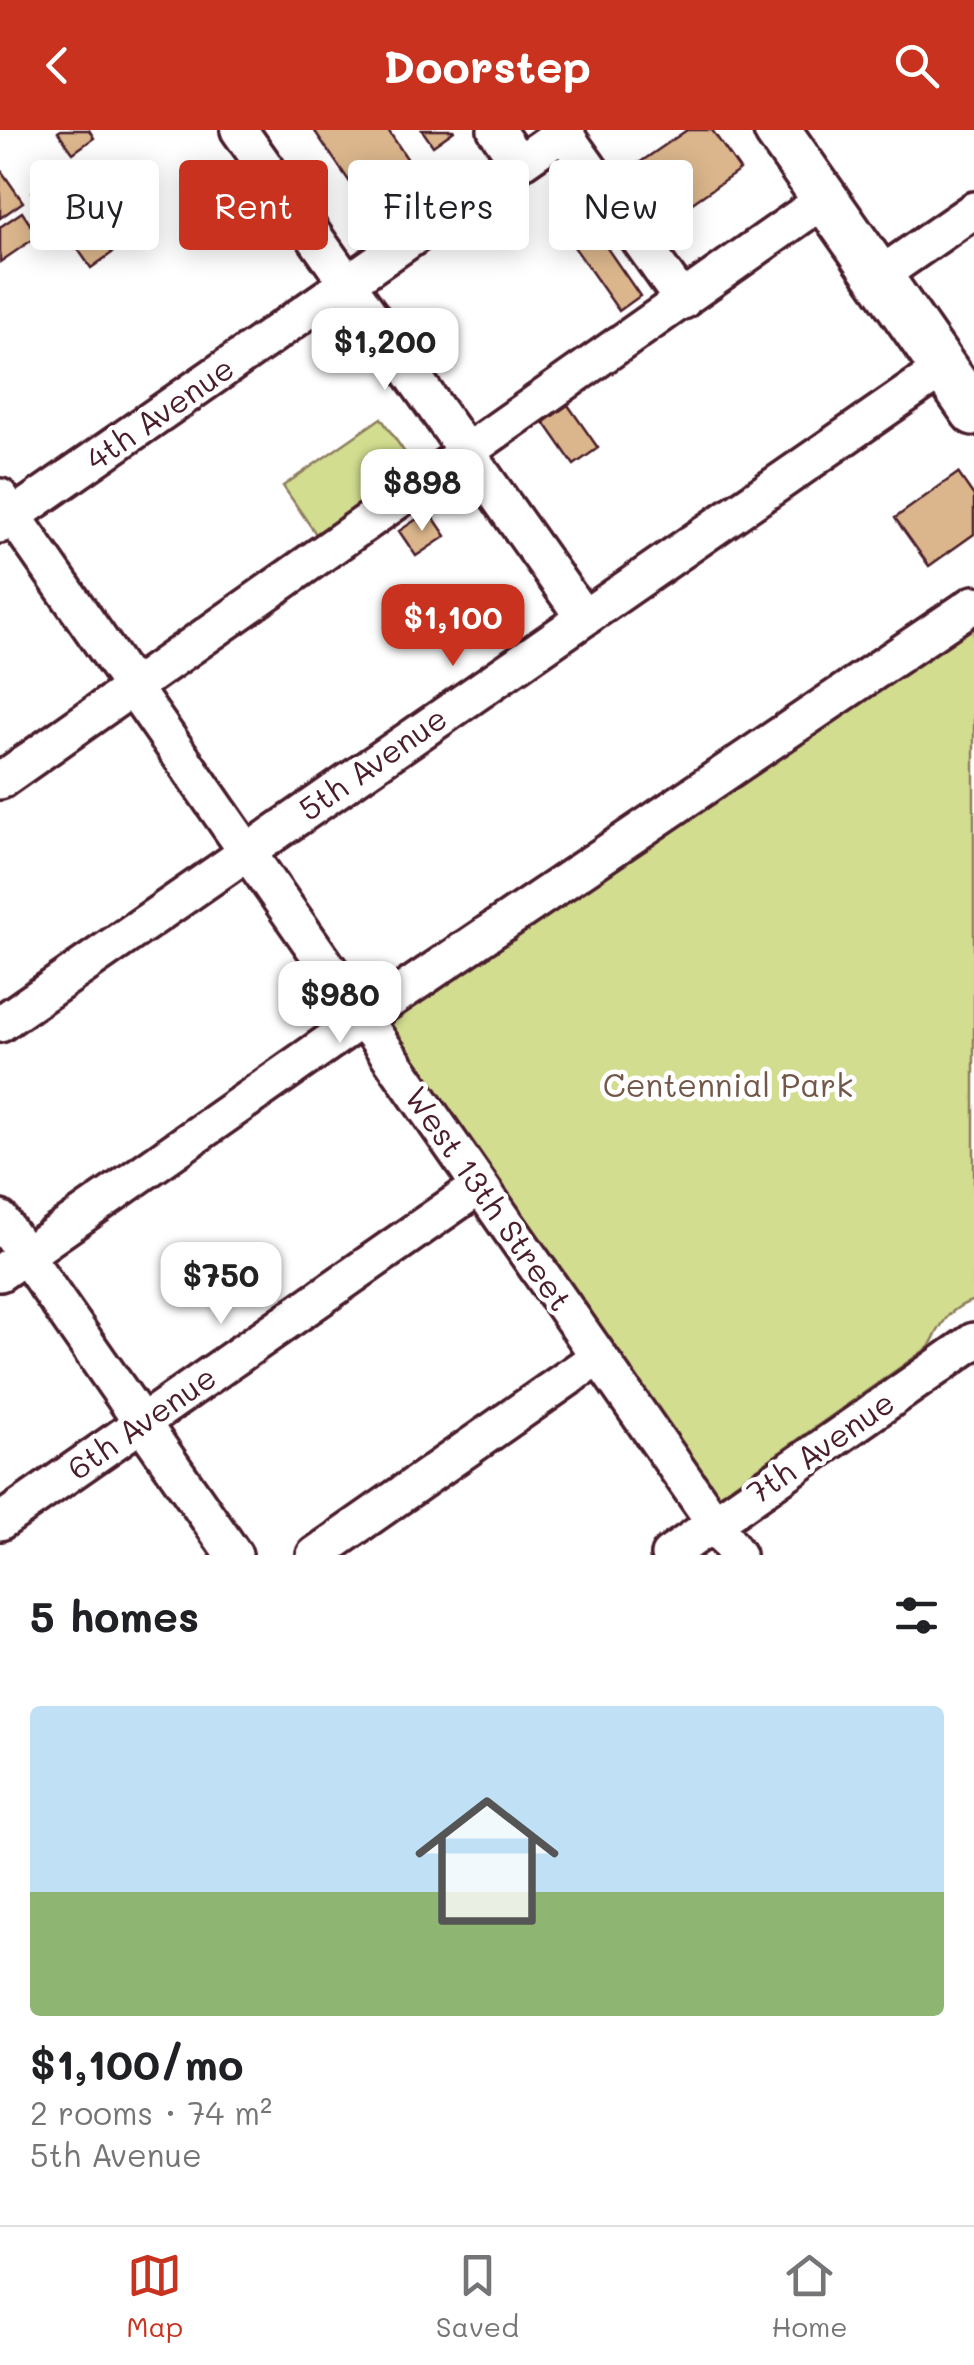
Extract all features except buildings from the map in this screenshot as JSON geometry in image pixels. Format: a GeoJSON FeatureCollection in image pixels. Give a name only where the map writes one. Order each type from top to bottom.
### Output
{"type":"FeatureCollection","features":[{"type":"Feature","properties":{"kind":"main road"},"geometry":{"type":"LineString","coordinates":[[777,130],[974,412]]}},
{"type":"Feature","properties":{"kind":"street"},"geometry":{"type":"LineString","coordinates":[[239,130],[584,618]]}},
{"type":"Feature","properties":{"kind":"street"},"geometry":{"type":"LineString","coordinates":[[496,130],[516,160]]}},
{"type":"Feature","properties":{"kind":"street"},"geometry":{"type":"LineString","coordinates":[[565,131],[683,300]]}},
{"type":"Feature","properties":{"kind":"street","name":"4th Avenue"},"geometry":{"type":"LineString","coordinates":[[525,160],[565,131]]}},
{"type":"Feature","properties":{"kind":"street"},"geometry":{"type":"LineString","coordinates":[[0,781],[825,200]]}},
{"type":"Feature","properties":{"kind":"street"},"geometry":{"type":"LineString","coordinates":[[879,276],[974,210]]}},
{"type":"Feature","properties":{"kind":"street","name":"4th Avenue"},"geometry":{"type":"LineString","coordinates":[[4,513],[395,250]]}},
{"type":"Feature","properties":{"kind":"street","name":"5th Avenue"},"geometry":{"type":"LineString","coordinates":[[0,1024],[944,368]]}},
{"type":"Feature","properties":{"kind":"street","name":"West 13th Street"},"geometry":{"type":"LineString","coordinates":[[4,513],[134,689],[737,1555]]}},
{"type":"Feature","properties":{"kind":"street"},"geometry":{"type":"LineString","coordinates":[[13,1265],[362,1019],[974,604]]}},
{"type":"Feature","properties":{"kind":"street","name":"6th Avenue"},"geometry":{"type":"LineString","coordinates":[[0,1522],[480,1186]]}},
{"type":"Feature","properties":{"kind":"street"},"geometry":{"type":"LineString","coordinates":[[0,1219],[13,1265],[142,1422],[234,1555]]}},
{"type":"Feature","properties":{"kind":"street","name":"7th Avenue"},"geometry":{"type":"LineString","coordinates":[[669,1555],[974,1341]]}},
{"type":"Feature","properties":{"kind":"street"},"geometry":{"type":"LineString","coordinates":[[314,1555],[598,1356]]}},
{"type":"Feature","properties":{"kind":"green space"},"geometry":{"type":"Polygon","coordinates":[[[381,418],[416,469],[318,537],[283,486],[381,418]]]}},
{"type":"Feature","properties":{"kind":"green space","name":"Centennial Park"},"geometry":{"type":"Polygon","coordinates":[[[974,622],[974,1300],[951,1313],[929,1347],[715,1498],[382,1023],[974,622]]]}}]}
